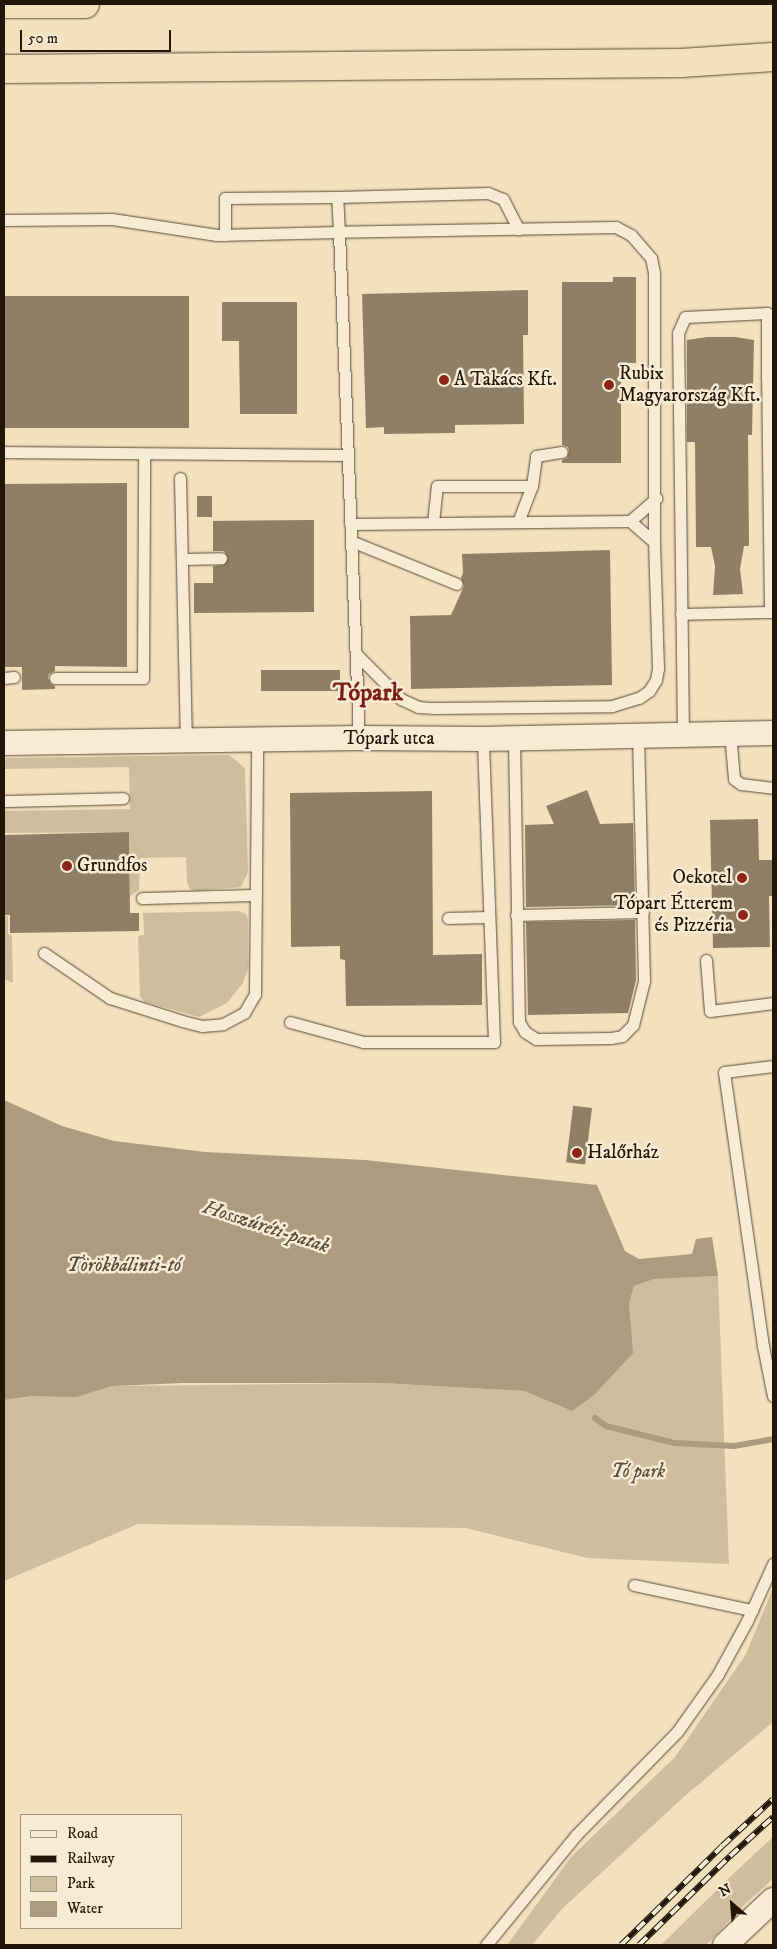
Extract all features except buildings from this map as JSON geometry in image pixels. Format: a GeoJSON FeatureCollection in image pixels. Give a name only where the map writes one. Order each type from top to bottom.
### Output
{"type":"FeatureCollection","features":[{"type":"Feature","properties":{"kind":"highway"},"geometry":{"type":"LineString","coordinates":[[4,4],[85,4]]}},
{"type":"Feature","properties":{"kind":"highway"},"geometry":{"type":"LineString","coordinates":[[4,69],[681,63],[773,57]]}},
{"type":"Feature","properties":{"kind":"highway"},"geometry":{"type":"LineString","coordinates":[[681,63],[773,72]]}},
{"type":"Feature","properties":{"kind":"street","name":"Tópark utca"},"geometry":{"type":"LineString","coordinates":[[4,743],[359,738],[514,739],[773,733]]}},
{"type":"Feature","properties":{"kind":"street"},"geometry":{"type":"LineString","coordinates":[[725,1945],[773,1900]]}},
{"type":"Feature","properties":{"kind":"lane"},"geometry":{"type":"LineString","coordinates":[[225,235],[225,198],[488,193],[503,199],[518,229]]}},
{"type":"Feature","properties":{"kind":"lane"},"geometry":{"type":"LineString","coordinates":[[337,197],[359,738]]}},
{"type":"Feature","properties":{"kind":"lane"},"geometry":{"type":"LineString","coordinates":[[4,220],[112,219],[225,235],[616,227],[631,235],[643,246],[651,258],[654,273],[656,498],[654,542],[658,669],[656,680],[649,691],[628,703],[612,706],[418,707],[401,699],[389,689],[356,654]]}},
{"type":"Feature","properties":{"kind":"lane"},"geometry":{"type":"LineString","coordinates":[[681,614],[770,612],[770,380],[767,313],[685,316],[678,333],[681,614],[683,734]]}},
{"type":"Feature","properties":{"kind":"lane"},"geometry":{"type":"LineString","coordinates":[[4,452],[346,455]]}},
{"type":"Feature","properties":{"kind":"lane"},"geometry":{"type":"LineString","coordinates":[[518,522],[532,486],[536,456],[562,452]]}},
{"type":"Feature","properties":{"kind":"lane"},"geometry":{"type":"LineString","coordinates":[[55,678],[143,678],[144,454]]}},
{"type":"Feature","properties":{"kind":"lane"},"geometry":{"type":"LineString","coordinates":[[180,478],[186,741]]}},
{"type":"Feature","properties":{"kind":"lane"},"geometry":{"type":"LineString","coordinates":[[433,523],[436,486],[532,486]]}},
{"type":"Feature","properties":{"kind":"lane"},"geometry":{"type":"LineString","coordinates":[[350,524],[630,521],[656,498]]}},
{"type":"Feature","properties":{"kind":"lane"},"geometry":{"type":"LineString","coordinates":[[630,521],[654,542]]}},
{"type":"Feature","properties":{"kind":"lane"},"geometry":{"type":"LineString","coordinates":[[351,541],[457,584]]}},
{"type":"Feature","properties":{"kind":"lane"},"geometry":{"type":"LineString","coordinates":[[182,559],[221,558]]}},
{"type":"Feature","properties":{"kind":"lane"},"geometry":{"type":"LineString","coordinates":[[730,733],[734,779],[741,784],[773,788]]}},
{"type":"Feature","properties":{"kind":"lane"},"geometry":{"type":"LineString","coordinates":[[514,739],[518,1016],[521,1026],[536,1039],[602,1038],[622,1036],[633,1025],[644,981],[638,736]]}},
{"type":"Feature","properties":{"kind":"lane"},"geometry":{"type":"LineString","coordinates":[[290,1022],[363,1042],[494,1042],[483,739]]}},
{"type":"Feature","properties":{"kind":"lane"},"geometry":{"type":"LineString","coordinates":[[44,953],[110,998],[182,1021],[202,1026],[223,1024],[244,1013],[255,994],[257,740]]}},
{"type":"Feature","properties":{"kind":"lane"},"geometry":{"type":"LineString","coordinates":[[4,801],[124,798]]}},
{"type":"Feature","properties":{"kind":"lane"},"geometry":{"type":"LineString","coordinates":[[142,898],[256,895]]}},
{"type":"Feature","properties":{"kind":"lane"},"geometry":{"type":"LineString","coordinates":[[516,915],[643,912]]}},
{"type":"Feature","properties":{"kind":"lane"},"geometry":{"type":"LineString","coordinates":[[448,918],[489,917]]}},
{"type":"Feature","properties":{"kind":"lane"},"geometry":{"type":"LineString","coordinates":[[706,960],[710,1011],[773,1003]]}},
{"type":"Feature","properties":{"kind":"lane"},"geometry":{"type":"LineString","coordinates":[[773,1066],[724,1072],[763,1346],[773,1396]]}},
{"type":"Feature","properties":{"kind":"lane"},"geometry":{"type":"LineString","coordinates":[[486,1945],[576,1835],[677,1732],[718,1674],[752,1610],[773,1564]]}},
{"type":"Feature","properties":{"kind":"lane"},"geometry":{"type":"LineString","coordinates":[[634,1585],[752,1610]]}},
{"type":"Feature","properties":{"kind":"green space"},"geometry":{"type":"Polygon","coordinates":[[[229,755],[245,768],[248,872],[241,887],[195,891],[189,888],[187,883],[186,857],[140,858],[139,890],[130,896],[129,832],[4,833],[4,811],[130,809],[129,767],[4,769],[6,758],[229,755]]]}},
{"type":"Feature","properties":{"kind":"green space"},"geometry":{"type":"Polygon","coordinates":[[[238,911],[246,914],[248,920],[248,969],[243,983],[227,1003],[199,1017],[145,1002],[140,997],[138,936],[144,935],[143,913],[238,911]]]}},
{"type":"Feature","properties":{"kind":"green space"},"geometry":{"type":"Polygon","coordinates":[[[4,916],[8,916],[8,934],[12,936],[13,983],[4,979],[4,916]]]}},
{"type":"Feature","properties":{"kind":"green space","name":"Tó park"},"geometry":{"type":"Polygon","coordinates":[[[718,1276],[729,1564],[587,1558],[466,1528],[138,1524],[4,1581],[4,1400],[112,1386],[382,1383],[524,1391],[572,1411],[629,1304],[634,1286],[654,1279],[718,1276]]]}},
{"type":"Feature","properties":{"kind":"green space"},"geometry":{"type":"Polygon","coordinates":[[[773,1588],[773,1722],[686,1795],[563,1908],[532,1945],[507,1945],[571,1857],[675,1757],[746,1654],[773,1588]]]}},
{"type":"Feature","properties":{"kind":"green space"},"geometry":{"type":"Polygon","coordinates":[[[773,1837],[773,1879],[745,1904],[706,1945],[661,1945],[731,1876],[773,1837]]]}},
{"type":"Feature","properties":{"kind":"water","name":"Törökbálinti-tó"},"geometry":{"type":"Polygon","coordinates":[[[4,1100],[62,1126],[114,1141],[205,1152],[365,1160],[597,1185],[625,1251],[639,1259],[692,1254],[696,1239],[712,1237],[718,1276],[654,1279],[634,1286],[629,1304],[633,1353],[594,1395],[572,1411],[524,1391],[382,1383],[183,1383],[112,1386],[76,1397],[33,1396],[4,1400],[4,1100]]]}},
{"type":"Feature","properties":{"kind":"waterway","name":"Hosszúréti-patak"},"geometry":{"type":"LineString","coordinates":[[595,1418],[606,1426],[674,1443],[734,1446],[773,1439]]}},
{"type":"Feature","properties":{"kind":"railway"},"geometry":{"type":"LineString","coordinates":[[621,1945],[773,1799]]}},
{"type":"Feature","properties":{"kind":"railway"},"geometry":{"type":"LineString","coordinates":[[639,1945],[730,1856],[773,1817]]}},
{"type":"Feature","properties":{"kind":"place","name":"A Takács Kft."},"geometry":{"type":"Point","coordinates":[444,380]}},
{"type":"Feature","properties":{"kind":"place","name":"Rubix Magyarország Kft."},"geometry":{"type":"Point","coordinates":[609,385]}},
{"type":"Feature","properties":{"kind":"place","name":"Grundfos"},"geometry":{"type":"Point","coordinates":[67,866]}},
{"type":"Feature","properties":{"kind":"place","name":"Oekotel"},"geometry":{"type":"Point","coordinates":[742,878]}},
{"type":"Feature","properties":{"kind":"place","name":"Tópart Étterem és Pizzéria"},"geometry":{"type":"Point","coordinates":[743,915]}},
{"type":"Feature","properties":{"kind":"place","name":"Halőrház"},"geometry":{"type":"Point","coordinates":[577,1153]}},
{"type":"Feature","properties":{"kind":"district","name":"Tópark"},"geometry":{"type":"Point","coordinates":[368,694]}}]}
